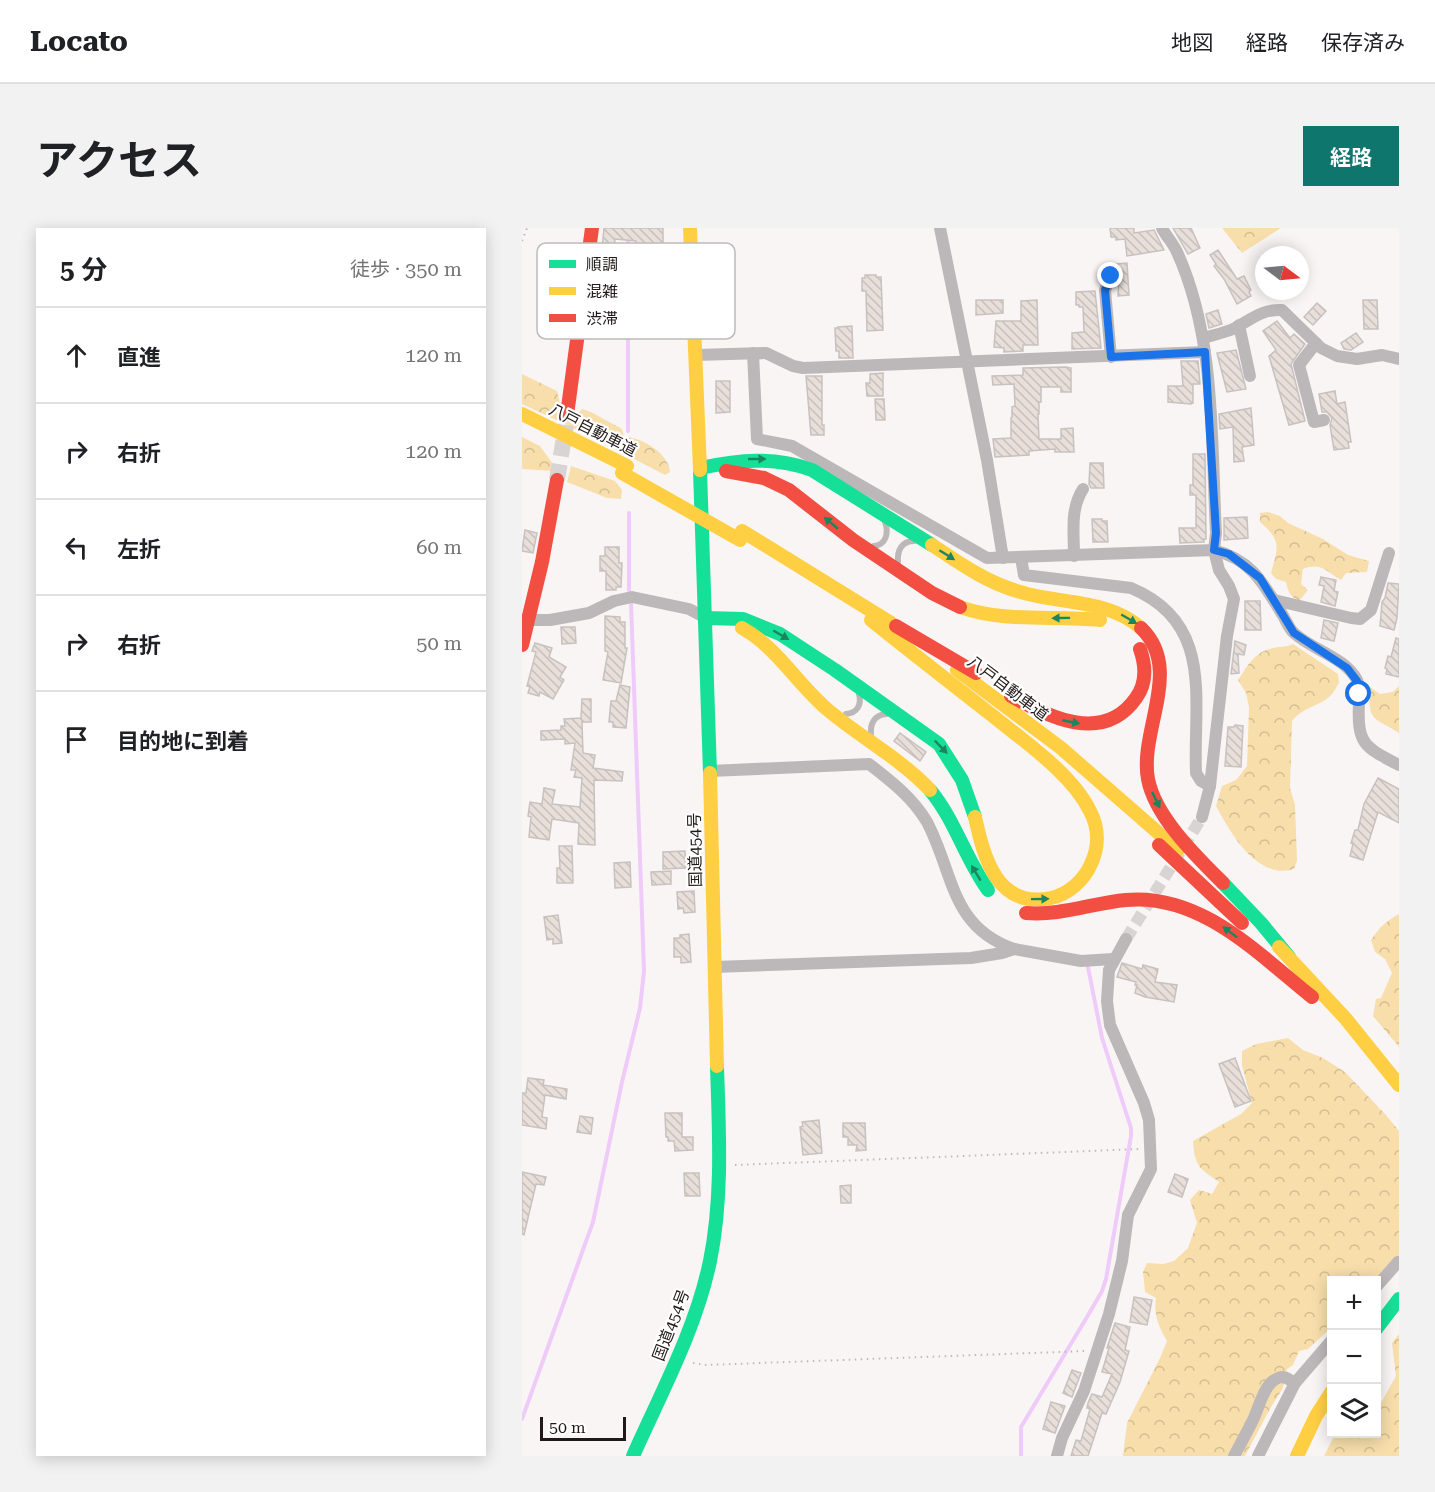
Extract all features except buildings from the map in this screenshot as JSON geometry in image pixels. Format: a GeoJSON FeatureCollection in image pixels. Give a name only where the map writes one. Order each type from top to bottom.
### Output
{"type":"FeatureCollection","features":[{"type":"Feature","properties":{"kind":"main road"},"geometry":{"type":"LineString","coordinates":[[590,243],[592,228]]}},
{"type":"Feature","properties":{"kind":"main road","name":"国道454号"},"geometry":{"type":"LineString","coordinates":[[690,228],[691,243]]}},
{"type":"Feature","properties":{"kind":"main road"},"geometry":{"type":"LineString","coordinates":[[567,415],[577,339]]}},
{"type":"Feature","properties":{"kind":"main road","name":"国道454号"},"geometry":{"type":"LineString","coordinates":[[633,1456],[675,1361],[702,1291],[712,1251],[718,1207],[720,1166],[706,618],[695,339]]}},
{"type":"Feature","properties":{"kind":"main road","name":"八戸自動車道"},"geometry":{"type":"LineString","coordinates":[[522,414],[625,469],[892,623],[1061,748],[1172,844],[1289,957],[1346,1019],[1399,1086]]}},
{"type":"Feature","properties":{"kind":"main road","name":"八戸自動車道"},"geometry":{"type":"LineString","coordinates":[[522,424],[625,469]]}},
{"type":"Feature","properties":{"kind":"main road"},"geometry":{"type":"LineString","coordinates":[[700,468],[743,459],[774,459],[799,464],[977,574],[1028,595],[1103,608],[1126,617],[1143,630],[1155,648],[1160,670],[1159,690],[1147,759],[1152,791],[1162,811],[1177,832],[1260,920],[1289,957]]}},
{"type":"Feature","properties":{"kind":"main road"},"geometry":{"type":"LineString","coordinates":[[700,468],[743,472],[769,478],[795,492],[840,531],[941,598],[978,614],[1011,619],[1087,618],[1120,628],[1135,641],[1144,659],[1144,680],[1137,699],[1123,714],[1104,723],[1069,722],[1024,704],[950,656],[892,623]]}},
{"type":"Feature","properties":{"kind":"main road"},"geometry":{"type":"LineString","coordinates":[[522,645],[525,619],[551,517],[557,480]]}},
{"type":"Feature","properties":{"kind":"main road","name":"八戸自動車道"},"geometry":{"type":"LineString","coordinates":[[741,535],[872,620],[974,693],[1066,764],[1207,889],[1399,1086]]}},
{"type":"Feature","properties":{"kind":"main road"},"geometry":{"type":"LineString","coordinates":[[706,618],[742,619],[767,627],[799,645],[939,744],[958,771],[971,802],[986,860],[1002,885],[1018,896],[1029,899],[1049,899],[1068,892],[1084,878],[1095,858],[1097,834],[1095,822],[1083,799],[1034,749],[872,620]]}},
{"type":"Feature","properties":{"kind":"main road"},"geometry":{"type":"LineString","coordinates":[[706,618],[740,627],[757,636],[828,710],[915,776],[940,803],[978,876],[997,900]]}},
{"type":"Feature","properties":{"kind":"main road"},"geometry":{"type":"LineString","coordinates":[[1016,910],[1039,915],[1127,900],[1147,899],[1186,908],[1227,929],[1325,1008]]}},
{"type":"Feature","properties":{"kind":"main road"},"geometry":{"type":"LineString","coordinates":[[1381,1324],[1399,1299]]}},
{"type":"Feature","properties":{"kind":"main road"},"geometry":{"type":"LineString","coordinates":[[1297,1456],[1327,1399]]}},
{"type":"Feature","properties":{"kind":"street"},"geometry":{"type":"LineString","coordinates":[[940,228],[1004,558]]}},
{"type":"Feature","properties":{"kind":"street"},"geometry":{"type":"LineString","coordinates":[[1162,228],[1176,250],[1192,293],[1203,338],[1216,533],[1214,550],[1219,570],[1234,599],[1227,636],[1210,786],[1202,817]]}},
{"type":"Feature","properties":{"kind":"street"},"geometry":{"type":"LineString","coordinates":[[1111,276],[1105,290],[1111,357]]}},
{"type":"Feature","properties":{"kind":"street"},"geometry":{"type":"LineString","coordinates":[[1203,338],[1233,329],[1270,309],[1282,310],[1321,348],[1337,356],[1357,359],[1382,355],[1399,359]]}},
{"type":"Feature","properties":{"kind":"street"},"geometry":{"type":"LineString","coordinates":[[1239,325],[1250,376]]}},
{"type":"Feature","properties":{"kind":"street"},"geometry":{"type":"LineString","coordinates":[[1316,343],[1299,365],[1314,422],[1324,420]]}},
{"type":"Feature","properties":{"kind":"street"},"geometry":{"type":"LineString","coordinates":[[753,352],[757,439],[792,446],[987,558],[1214,550],[1229,554],[1260,578],[1294,633],[1338,662],[1357,681],[1358,726],[1361,737],[1373,751],[1399,765]]}},
{"type":"Feature","properties":{"kind":"street"},"geometry":{"type":"LineString","coordinates":[[696,355],[766,353],[793,366],[803,368],[1205,352]]}},
{"type":"Feature","properties":{"kind":"street"},"geometry":{"type":"LineString","coordinates":[[1074,556],[1074,507],[1083,489]]}},
{"type":"Feature","properties":{"kind":"street"},"geometry":{"type":"LineString","coordinates":[[1274,600],[1360,619],[1371,610],[1389,554]]}},
{"type":"Feature","properties":{"kind":"street"},"geometry":{"type":"LineString","coordinates":[[1021,558],[1024,575],[1131,588],[1147,595],[1175,618],[1190,648],[1198,688],[1196,773],[1201,781],[1210,786]]}},
{"type":"Feature","properties":{"kind":"street"},"geometry":{"type":"LineString","coordinates":[[525,619],[550,620],[589,613],[614,601],[632,597],[689,609],[706,618]]}},
{"type":"Feature","properties":{"kind":"street"},"geometry":{"type":"LineString","coordinates":[[710,771],[869,764],[897,785],[916,805],[926,821],[952,889],[969,919],[990,938],[1014,949],[1080,961],[1113,959]]}},
{"type":"Feature","properties":{"kind":"street"},"geometry":{"type":"LineString","coordinates":[[1057,1456],[1062,1438],[1084,1391],[1097,1350],[1122,1261],[1128,1215],[1151,1169],[1152,1147],[1149,1120],[1144,1103],[1110,1025],[1107,1001],[1109,970],[1126,939]]}},
{"type":"Feature","properties":{"kind":"street"},"geometry":{"type":"LineString","coordinates":[[714,967],[971,958],[1014,949]]}},
{"type":"Feature","properties":{"kind":"street"},"geometry":{"type":"LineString","coordinates":[[1381,1282],[1398,1262]]}},
{"type":"Feature","properties":{"kind":"street"},"geometry":{"type":"LineString","coordinates":[[1258,1456],[1295,1383],[1327,1346]]}},
{"type":"Feature","properties":{"kind":"street"},"geometry":{"type":"LineString","coordinates":[[1234,1456],[1271,1383],[1282,1377],[1295,1383]]}},
{"type":"Feature","properties":{"kind":"lane"},"geometry":{"type":"LineString","coordinates":[[858,543],[878,546],[886,538],[886,526],[883,519],[873,508]]}},
{"type":"Feature","properties":{"kind":"lane"},"geometry":{"type":"LineString","coordinates":[[903,573],[897,560],[900,548],[910,541],[929,543]]}},
{"type":"Feature","properties":{"kind":"lane"},"geometry":{"type":"LineString","coordinates":[[828,710],[844,715],[856,711],[860,705],[860,697],[851,681]]}},
{"type":"Feature","properties":{"kind":"lane"},"geometry":{"type":"LineString","coordinates":[[876,745],[871,730],[876,717],[888,714],[904,718]]}},
{"type":"Feature","properties":{"kind":"path"},"geometry":{"type":"LineString","coordinates":[[522,241],[526,228]]}},
{"type":"Feature","properties":{"kind":"path"},"geometry":{"type":"LineString","coordinates":[[720,1166],[1139,1150],[1152,1147]]}},
{"type":"Feature","properties":{"kind":"path"},"geometry":{"type":"LineString","coordinates":[[675,1361],[706,1365],[1097,1350]]}},
{"type":"Feature","properties":{"kind":"green space"},"geometry":{"type":"Polygon","coordinates":[[[1222,228],[1281,228],[1242,253],[1222,228]]]}},
{"type":"Feature","properties":{"kind":"green space"},"geometry":{"type":"Polygon","coordinates":[[[522,374],[557,391],[562,411],[573,415],[582,409],[591,412],[622,429],[624,437],[653,447],[665,459],[670,472],[665,475],[522,404],[522,374]]]}},
{"type":"Feature","properties":{"kind":"green space"},"geometry":{"type":"Polygon","coordinates":[[[522,437],[540,446],[553,464],[552,471],[522,469],[522,437]]]}},
{"type":"Feature","properties":{"kind":"green space"},"geometry":{"type":"Polygon","coordinates":[[[571,466],[615,481],[622,490],[621,499],[607,498],[567,482],[571,466]]]}},
{"type":"Feature","properties":{"kind":"green space"},"geometry":{"type":"Polygon","coordinates":[[[1268,512],[1323,539],[1348,555],[1369,561],[1367,572],[1346,573],[1341,580],[1319,567],[1303,569],[1301,584],[1308,590],[1299,601],[1290,593],[1286,582],[1276,579],[1271,573],[1276,550],[1275,540],[1260,522],[1260,513],[1268,512]]]}},
{"type":"Feature","properties":{"kind":"green space"},"geometry":{"type":"Polygon","coordinates":[[[1293,644],[1338,674],[1339,683],[1327,699],[1301,712],[1292,721],[1290,788],[1295,805],[1297,861],[1294,869],[1281,871],[1268,868],[1247,852],[1229,829],[1216,806],[1222,786],[1236,780],[1247,766],[1249,707],[1246,693],[1238,680],[1251,662],[1263,651],[1293,644]]]}},
{"type":"Feature","properties":{"kind":"green space"},"geometry":{"type":"Polygon","coordinates":[[[1399,686],[1399,733],[1374,717],[1371,713],[1369,698],[1370,687],[1380,694],[1393,692],[1399,686]]]}},
{"type":"Feature","properties":{"kind":"green space"},"geometry":{"type":"Polygon","coordinates":[[[1399,914],[1399,1047],[1373,1016],[1376,999],[1381,998],[1392,973],[1385,959],[1375,952],[1371,940],[1384,925],[1399,914]]]}},
{"type":"Feature","properties":{"kind":"green space"},"geometry":{"type":"Polygon","coordinates":[[[1288,1038],[1303,1050],[1323,1058],[1345,1072],[1399,1131],[1399,1266],[1391,1261],[1378,1276],[1327,1276],[1327,1332],[1308,1349],[1299,1351],[1293,1365],[1287,1369],[1283,1388],[1245,1456],[1123,1456],[1127,1423],[1167,1341],[1157,1320],[1156,1298],[1145,1292],[1143,1272],[1147,1263],[1163,1264],[1174,1261],[1188,1248],[1197,1223],[1190,1200],[1199,1190],[1212,1194],[1219,1182],[1199,1166],[1193,1141],[1241,1114],[1252,1103],[1242,1066],[1242,1051],[1256,1044],[1288,1038]]]}},
{"type":"Feature","properties":{"kind":"green space"},"geometry":{"type":"Polygon","coordinates":[[[1399,1334],[1399,1456],[1324,1456],[1333,1438],[1381,1438],[1381,1403],[1396,1376],[1392,1343],[1399,1334]]]}},
{"type":"Feature","properties":{"kind":"waterway"},"geometry":{"type":"LineString","coordinates":[[628,228],[628,243]]}},
{"type":"Feature","properties":{"kind":"waterway"},"geometry":{"type":"LineString","coordinates":[[628,339],[628,431]]}},
{"type":"Feature","properties":{"kind":"waterway"},"geometry":{"type":"LineString","coordinates":[[629,513],[629,590]]}},
{"type":"Feature","properties":{"kind":"waterway"},"geometry":{"type":"LineString","coordinates":[[522,1419],[593,1222],[640,1008],[644,971],[631,602]]}},
{"type":"Feature","properties":{"kind":"waterway"},"geometry":{"type":"LineString","coordinates":[[1021,1456],[1021,1427],[1102,1291],[1131,1136],[1131,1128],[1102,1038],[1087,962]]}},
{"type":"Feature","properties":{"kind":"tunnel"},"geometry":{"type":"LineString","coordinates":[[557,480],[566,425]]}},
{"type":"Feature","properties":{"kind":"tunnel"},"geometry":{"type":"LineString","coordinates":[[1126,939],[1202,817]]}},
{"type":"Feature","properties":{"kind":"traffic: fast"},"geometry":{"type":"LineString","coordinates":[[700,468],[729,463],[770,461],[812,470],[932,545]]}},
{"type":"Feature","properties":{"kind":"traffic: fast"},"geometry":{"type":"LineString","coordinates":[[700,470],[710,773]]}},
{"type":"Feature","properties":{"kind":"traffic: fast"},"geometry":{"type":"LineString","coordinates":[[706,618],[743,619],[780,634],[939,744],[962,780],[975,817]]}},
{"type":"Feature","properties":{"kind":"traffic: fast"},"geometry":{"type":"LineString","coordinates":[[930,790],[988,890]]}},
{"type":"Feature","properties":{"kind":"traffic: fast"},"geometry":{"type":"LineString","coordinates":[[1223,883],[1289,957]]}},
{"type":"Feature","properties":{"kind":"traffic: fast"},"geometry":{"type":"LineString","coordinates":[[633,1456],[687,1336],[710,1261],[718,1188],[717,1066]]}},
{"type":"Feature","properties":{"kind":"traffic: fast"},"geometry":{"type":"LineString","coordinates":[[1381,1322],[1399,1299]]}},
{"type":"Feature","properties":{"kind":"traffic: slow"},"geometry":{"type":"LineString","coordinates":[[690,228],[691,243]]}},
{"type":"Feature","properties":{"kind":"traffic: slow"},"geometry":{"type":"LineString","coordinates":[[695,339],[700,470]]}},
{"type":"Feature","properties":{"kind":"traffic: slow"},"geometry":{"type":"LineString","coordinates":[[522,414],[627,466]]}},
{"type":"Feature","properties":{"kind":"traffic: slow"},"geometry":{"type":"LineString","coordinates":[[622,473],[740,540]]}},
{"type":"Feature","properties":{"kind":"traffic: slow"},"geometry":{"type":"LineString","coordinates":[[742,531],[891,623]]}},
{"type":"Feature","properties":{"kind":"traffic: slow"},"geometry":{"type":"LineString","coordinates":[[932,545],[992,582],[1030,595],[1096,606],[1127,618],[1141,628]]}},
{"type":"Feature","properties":{"kind":"traffic: slow"},"geometry":{"type":"LineString","coordinates":[[960,607],[1012,617],[1100,620]]}},
{"type":"Feature","properties":{"kind":"traffic: slow"},"geometry":{"type":"LineString","coordinates":[[871,620],[1033,748],[1072,784],[1082,797],[1095,824],[1097,844],[1094,858],[1080,881],[1070,890],[1051,898],[1033,899],[1018,896],[996,877],[983,848],[975,817]]}},
{"type":"Feature","properties":{"kind":"traffic: slow"},"geometry":{"type":"LineString","coordinates":[[742,628],[755,636],[777,656],[828,710],[906,768],[930,790]]}},
{"type":"Feature","properties":{"kind":"traffic: slow"},"geometry":{"type":"LineString","coordinates":[[957,670],[1061,748],[1178,850]]}},
{"type":"Feature","properties":{"kind":"traffic: slow"},"geometry":{"type":"LineString","coordinates":[[710,773],[717,1066]]}},
{"type":"Feature","properties":{"kind":"traffic: slow"},"geometry":{"type":"LineString","coordinates":[[1279,947],[1346,1019],[1399,1085]]}},
{"type":"Feature","properties":{"kind":"traffic: slow"},"geometry":{"type":"LineString","coordinates":[[1297,1456],[1327,1399]]}},
{"type":"Feature","properties":{"kind":"traffic: jam"},"geometry":{"type":"LineString","coordinates":[[590,243],[592,228]]}},
{"type":"Feature","properties":{"kind":"traffic: jam"},"geometry":{"type":"LineString","coordinates":[[567,415],[577,339]]}},
{"type":"Feature","properties":{"kind":"traffic: jam"},"geometry":{"type":"LineString","coordinates":[[726,471],[764,478],[789,490],[853,540],[932,593],[960,607]]}},
{"type":"Feature","properties":{"kind":"traffic: jam"},"geometry":{"type":"LineString","coordinates":[[522,645],[542,562],[557,480]]}},
{"type":"Feature","properties":{"kind":"traffic: jam"},"geometry":{"type":"LineString","coordinates":[[896,626],[976,673]]}},
{"type":"Feature","properties":{"kind":"traffic: jam"},"geometry":{"type":"LineString","coordinates":[[1141,628],[1153,644],[1159,662],[1160,681],[1147,760],[1148,779],[1152,793],[1159,808],[1178,835],[1223,883]]}},
{"type":"Feature","properties":{"kind":"traffic: jam"},"geometry":{"type":"LineString","coordinates":[[1011,696],[1059,718],[1093,723],[1108,720],[1123,712],[1140,692],[1144,674],[1140,649]]}},
{"type":"Feature","properties":{"kind":"traffic: jam"},"geometry":{"type":"LineString","coordinates":[[1159,845],[1242,923]]}},
{"type":"Feature","properties":{"kind":"traffic: jam"},"geometry":{"type":"LineString","coordinates":[[1026,913],[1052,913],[1126,900],[1153,900],[1179,906],[1204,916],[1227,930],[1312,997]]}},
{"type":"Feature","properties":{"kind":"route"},"geometry":{"type":"LineString","coordinates":[[1111,276],[1105,290],[1111,357],[1205,352],[1216,533],[1214,550],[1229,554],[1260,578],[1294,633],[1347,668],[1357,681],[1359,694]]}}]}
